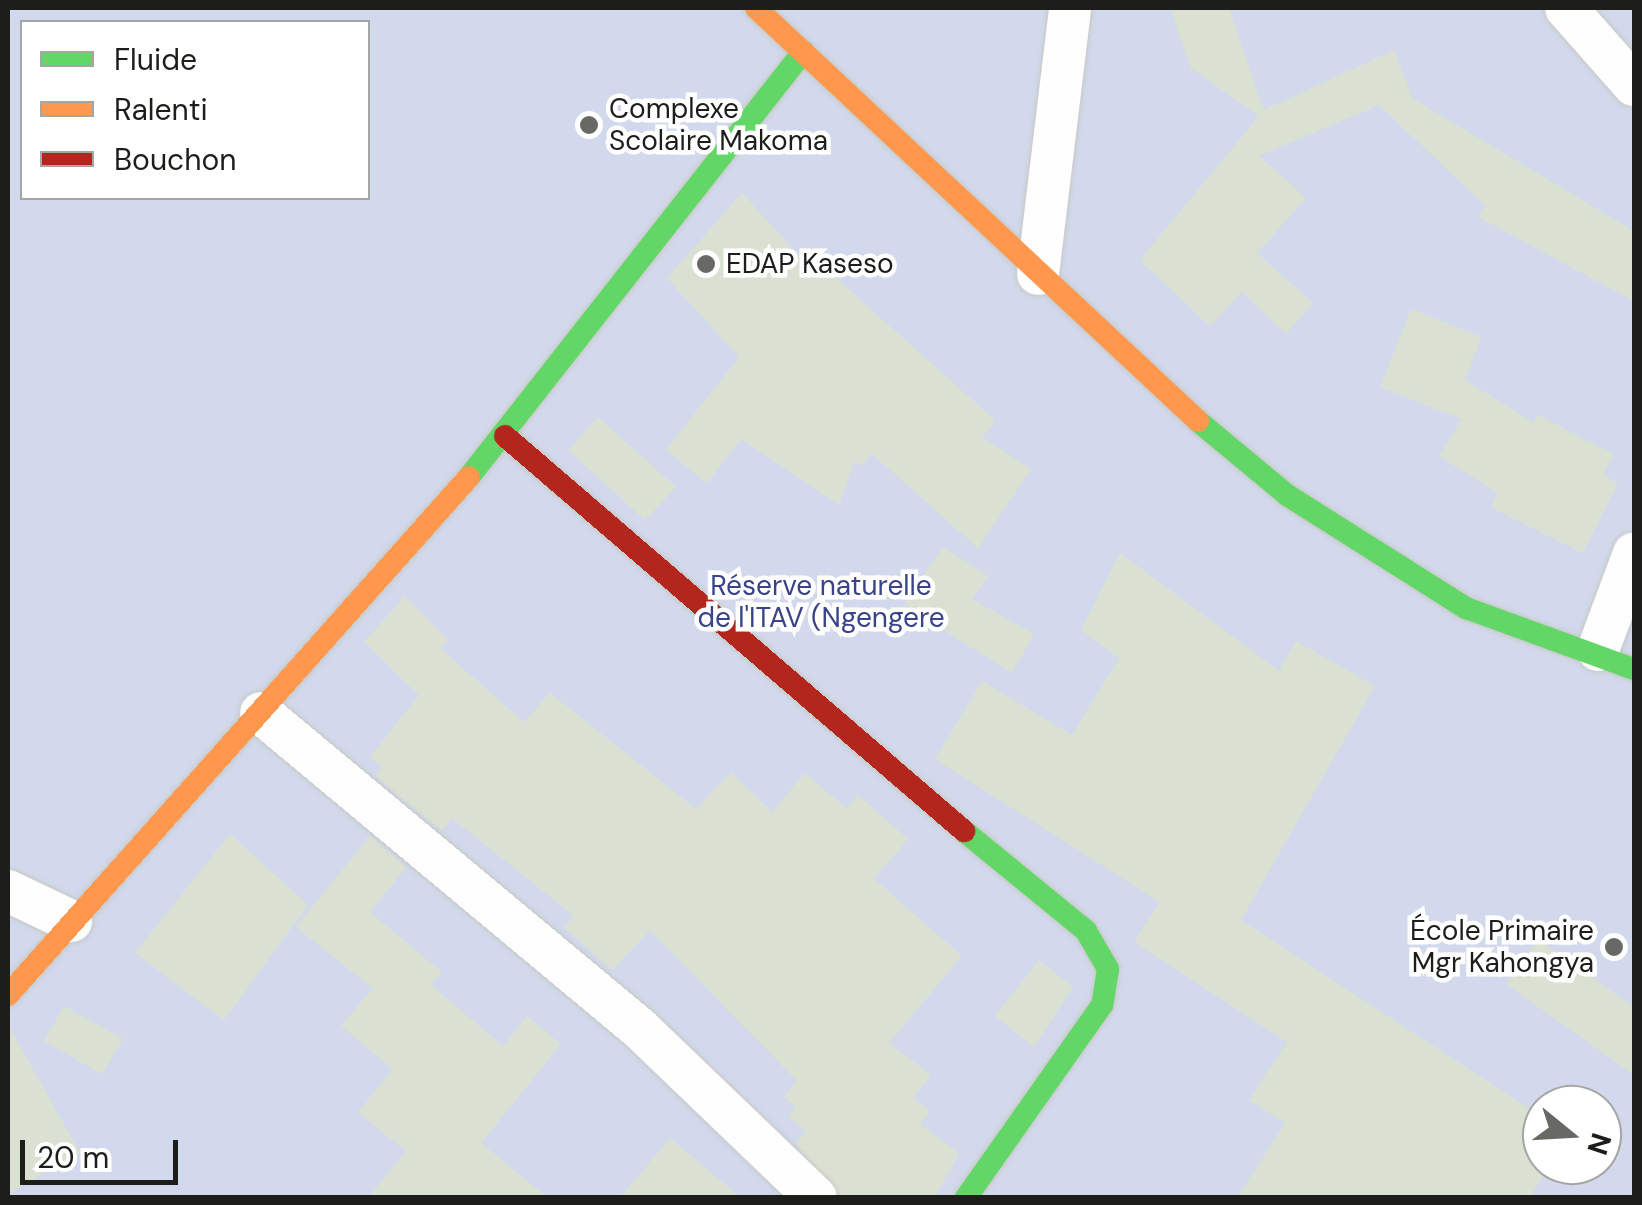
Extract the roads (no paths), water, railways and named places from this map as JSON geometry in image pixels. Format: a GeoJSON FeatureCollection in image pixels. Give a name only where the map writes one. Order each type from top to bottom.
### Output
{"type":"FeatureCollection","features":[{"type":"Feature","properties":{"kind":"main road"},"geometry":{"type":"LineString","coordinates":[[756,8],[1152,384],[1366,551],[1466,608],[1616,659]]}},
{"type":"Feature","properties":{"kind":"main road"},"geometry":{"type":"LineString","coordinates":[[8,994],[505,436],[803,52]]}},
{"type":"Feature","properties":{"kind":"main road"},"geometry":{"type":"LineString","coordinates":[[505,436],[735,643],[1086,931],[1108,969],[1102,1005],[966,1198]]}},
{"type":"Feature","properties":{"kind":"street"},"geometry":{"type":"LineString","coordinates":[[1038,274],[1070,8]]}},
{"type":"Feature","properties":{"kind":"street"},"geometry":{"type":"LineString","coordinates":[[1566,8],[1634,86]]}},
{"type":"Feature","properties":{"kind":"street"},"geometry":{"type":"LineString","coordinates":[[1616,659],[1634,553]]}},
{"type":"Feature","properties":{"kind":"street"},"geometry":{"type":"LineString","coordinates":[[261,712],[640,1028],[816,1198]]}},
{"type":"Feature","properties":{"kind":"street"},"geometry":{"type":"LineString","coordinates":[[8,891],[72,921]]}},
{"type":"Feature","properties":{"kind":"place","name":"Complexe Scolaire Makoma"},"geometry":{"type":"Point","coordinates":[589,125]}},
{"type":"Feature","properties":{"kind":"place","name":"EDAP Kaseso"},"geometry":{"type":"Point","coordinates":[706,264]}},
{"type":"Feature","properties":{"kind":"place","name":"École Primaire Mgr Kahongya"},"geometry":{"type":"Point","coordinates":[1614,947]}},
{"type":"Feature","properties":{"kind":"park label","name":"Réserve naturelle de l'ITAV (Ngengere"},"geometry":{"type":"Point","coordinates":[821,602]}}]}
